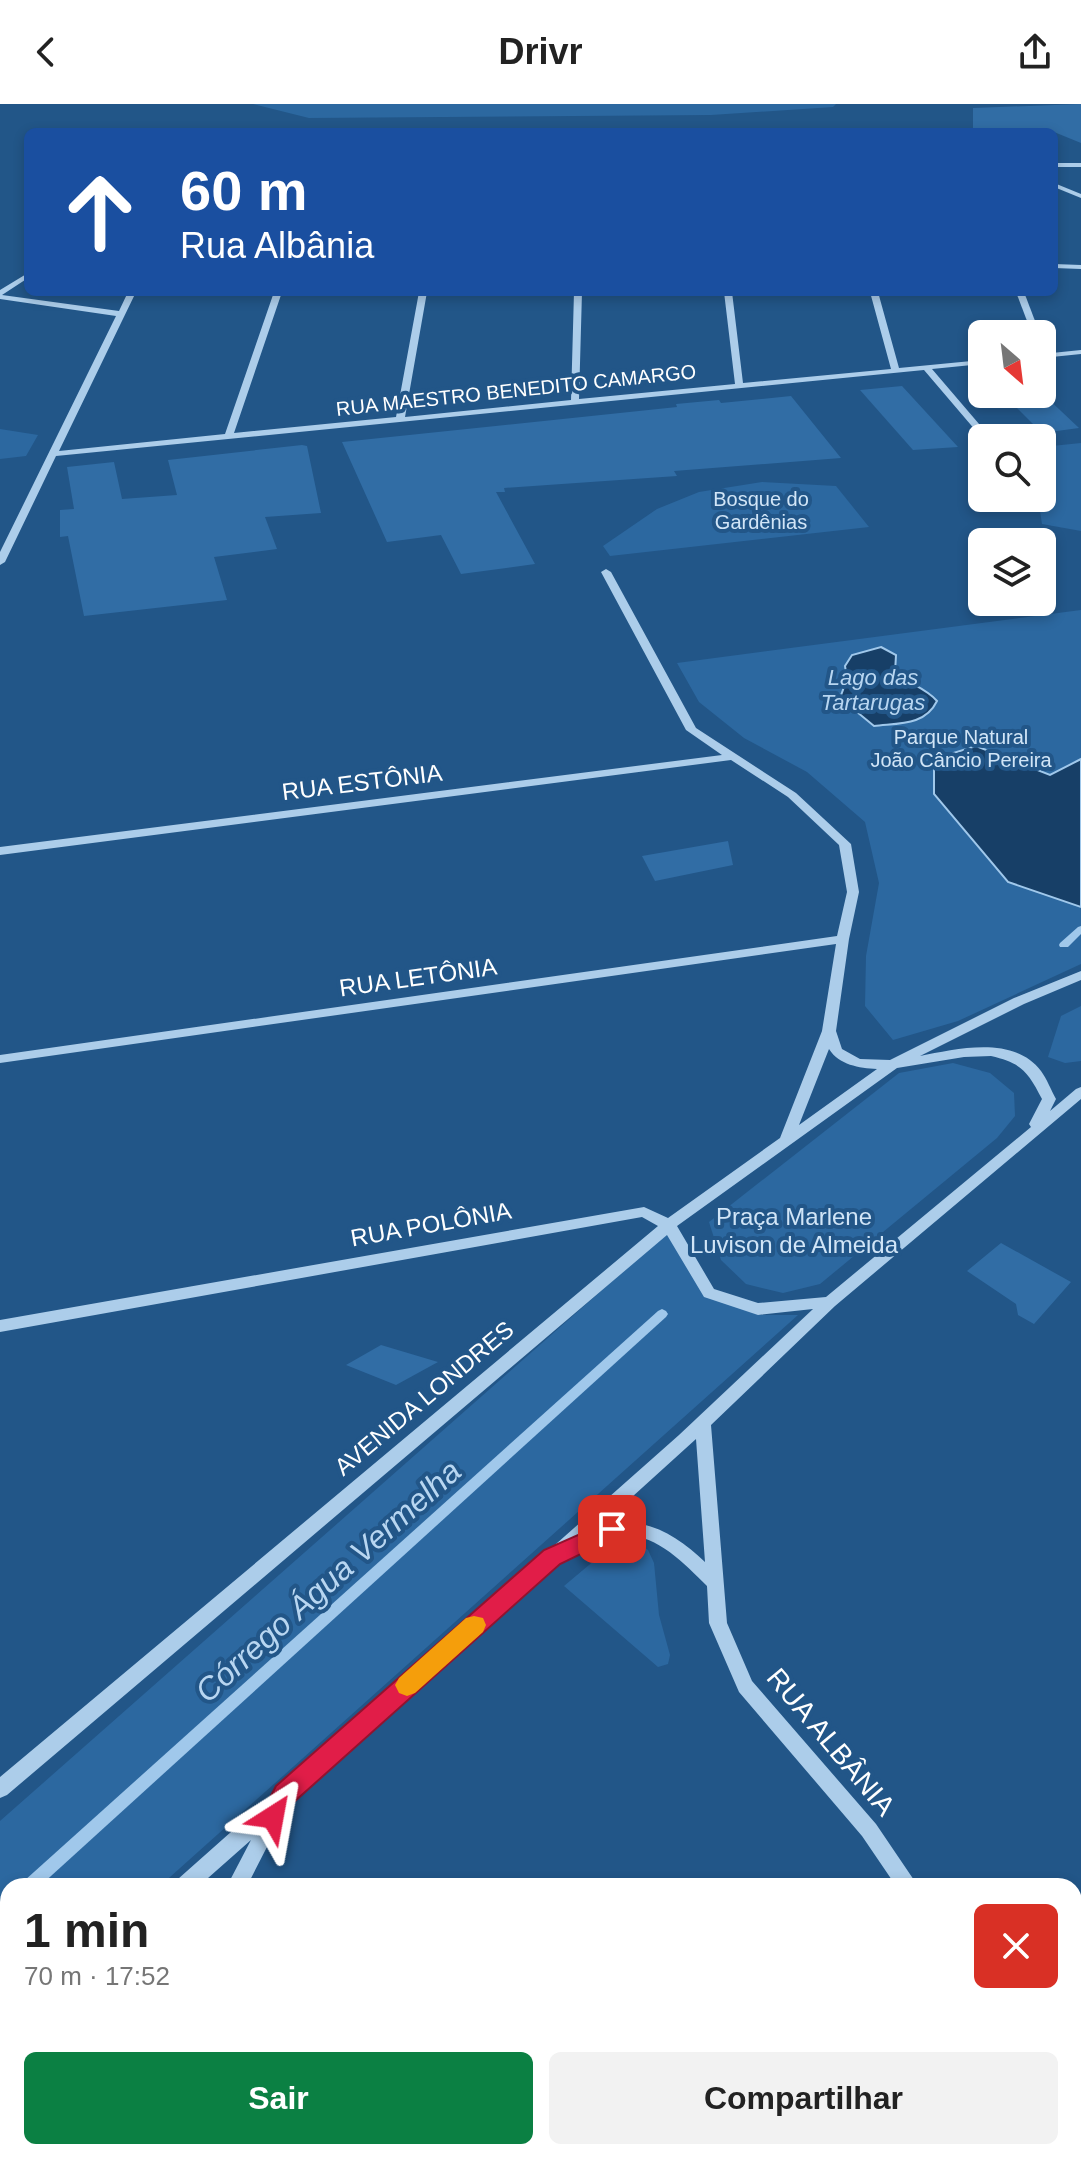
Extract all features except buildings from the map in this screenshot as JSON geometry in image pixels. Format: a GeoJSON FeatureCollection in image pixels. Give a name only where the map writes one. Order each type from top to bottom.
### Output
{"type":"FeatureCollection","features":[{"type":"Feature","properties":{"kind":"street"},"geometry":{"type":"LineString","coordinates":[[1058,165],[1081,165]]}},
{"type":"Feature","properties":{"kind":"street"},"geometry":{"type":"LineString","coordinates":[[1058,187],[1081,196]]}},
{"type":"Feature","properties":{"kind":"street"},"geometry":{"type":"LineString","coordinates":[[1058,266],[1081,267]]}},
{"type":"Feature","properties":{"kind":"street"},"geometry":{"type":"LineString","coordinates":[[0,295],[24,278]]}},
{"type":"Feature","properties":{"kind":"street"},"geometry":{"type":"LineString","coordinates":[[0,295],[120,314]]}},
{"type":"Feature","properties":{"kind":"street"},"geometry":{"type":"LineString","coordinates":[[0,562],[130,296]]}},
{"type":"Feature","properties":{"kind":"street"},"geometry":{"type":"LineString","coordinates":[[229,436],[277,296]]}},
{"type":"Feature","properties":{"kind":"street"},"geometry":{"type":"LineString","coordinates":[[400,420],[422,296]]}},
{"type":"Feature","properties":{"kind":"street"},"geometry":{"type":"LineString","coordinates":[[575,403],[578,296]]}},
{"type":"Feature","properties":{"kind":"street"},"geometry":{"type":"LineString","coordinates":[[728,296],[739,386]]}},
{"type":"Feature","properties":{"kind":"street"},"geometry":{"type":"LineString","coordinates":[[875,296],[896,371]]}},
{"type":"Feature","properties":{"kind":"street"},"geometry":{"type":"LineString","coordinates":[[1022,296],[1031,320]]}},
{"type":"Feature","properties":{"kind":"street"},"geometry":{"type":"LineString","coordinates":[[1056,353],[1081,352]]}},
{"type":"Feature","properties":{"kind":"street","name":"RUA MAESTRO BENEDITO CAMARGO"},"geometry":{"type":"LineString","coordinates":[[54,454],[968,364]]}},
{"type":"Feature","properties":{"kind":"street"},"geometry":{"type":"LineString","coordinates":[[926,368],[975,424]]}},
{"type":"Feature","properties":{"kind":"street"},"geometry":{"type":"LineString","coordinates":[[606,572],[692,730],[792,795],[845,844],[853,892],[829,1031],[785,1143]]}},
{"type":"Feature","properties":{"kind":"street","name":"RUA ESTÔNIA"},"geometry":{"type":"LineString","coordinates":[[0,851],[730,757]]}},
{"type":"Feature","properties":{"kind":"street","name":"RUA LETÔNIA"},"geometry":{"type":"LineString","coordinates":[[0,1059],[843,939]]}},
{"type":"Feature","properties":{"kind":"street","name":"AVENIDA LONDRES"},"geometry":{"type":"LineString","coordinates":[[0,1789],[669,1225],[895,1063],[1019,1001],[1081,975]]}},
{"type":"Feature","properties":{"kind":"street"},"geometry":{"type":"LineString","coordinates":[[829,1031],[836,1051],[859,1064],[895,1063]]}},
{"type":"Feature","properties":{"kind":"street","name":"AVENIDA LONDRES"},"geometry":{"type":"LineString","coordinates":[[895,1063],[978,1050],[1022,1062],[1045,1085],[1049,1099],[1034,1128]]}},
{"type":"Feature","properties":{"kind":"street","name":"AVENIDA LONDRES"},"geometry":{"type":"LineString","coordinates":[[194,1878],[703,1422],[830,1302],[1034,1128],[1081,1092]]}},
{"type":"Feature","properties":{"kind":"street","name":"RUA POLÔNIA"},"geometry":{"type":"LineString","coordinates":[[0,1326],[614,1215],[644,1212],[669,1225]]}},
{"type":"Feature","properties":{"kind":"street"},"geometry":{"type":"LineString","coordinates":[[669,1225],[709,1293],[758,1309],[830,1302]]}},
{"type":"Feature","properties":{"kind":"street","name":"RUA ALBÂNIA"},"geometry":{"type":"LineString","coordinates":[[703,1422],[718,1623],[745,1686],[869,1830],[902,1878]]}},
{"type":"Feature","properties":{"kind":"street"},"geometry":{"type":"LineString","coordinates":[[552,1557],[612,1529],[647,1532],[674,1545],[714,1582]]}},
{"type":"Feature","properties":{"kind":"street"},"geometry":{"type":"LineString","coordinates":[[241,1878],[285,1794]]}},
{"type":"Feature","properties":{"kind":"green space"},"geometry":{"type":"Polygon","coordinates":[[[253,104],[836,104],[833,107],[711,115],[309,118],[253,104]]]}},
{"type":"Feature","properties":{"kind":"green space"},"geometry":{"type":"Polygon","coordinates":[[[0,429],[38,435],[26,456],[0,459],[0,429]]]}},
{"type":"Feature","properties":{"kind":"green space"},"geometry":{"type":"Polygon","coordinates":[[[1081,443],[1081,531],[1042,524],[1040,512],[1056,512],[1056,446],[1081,443]]]}},
{"type":"Feature","properties":{"kind":"green space","name":"Bosque do Gardênias"},"geometry":{"type":"Polygon","coordinates":[[[762,482],[836,486],[869,527],[610,556],[603,546],[657,509],[699,492],[762,482]]]}},
{"type":"Feature","properties":{"kind":"green space","name":"Parque Natural João Câncio Pereira"},"geometry":{"type":"Polygon","coordinates":[[[1081,610],[1081,964],[958,1021],[893,1040],[865,1006],[866,956],[879,883],[865,822],[807,772],[744,738],[699,702],[677,663],[1035,616],[1056,616],[1056,613],[1081,610]]]}},
{"type":"Feature","properties":{"kind":"green space"},"geometry":{"type":"Polygon","coordinates":[[[1081,1006],[1081,1061],[1065,1063],[1048,1057],[1061,1016],[1081,1006]]]}},
{"type":"Feature","properties":{"kind":"green space","name":"Praça Marlene Luvison de Almeida"},"geometry":{"type":"Polygon","coordinates":[[[953,1063],[990,1073],[1014,1093],[1015,1116],[997,1138],[820,1284],[783,1293],[746,1284],[721,1260],[709,1222],[899,1073],[953,1063]]]}},
{"type":"Feature","properties":{"kind":"green space"},"geometry":{"type":"Polygon","coordinates":[[[668,1232],[708,1297],[759,1315],[798,1315],[169,1878],[0,1878],[0,1821],[668,1232]]]}},
{"type":"Feature","properties":{"kind":"green space"},"geometry":{"type":"Polygon","coordinates":[[[634,1539],[648,1550],[654,1563],[659,1615],[670,1655],[668,1664],[658,1667],[564,1586],[614,1544],[634,1539]]]}},
{"type":"Feature","properties":{"kind":"water","name":"Lago das Tartarugas"},"geometry":{"type":"Polygon","coordinates":[[[881,647],[896,655],[895,673],[937,701],[925,715],[910,722],[874,726],[840,698],[847,679],[845,666],[852,655],[881,647]]]}},
{"type":"Feature","properties":{"kind":"water"},"geometry":{"type":"Polygon","coordinates":[[[976,746],[1050,775],[1081,759],[1081,907],[1008,882],[934,794],[934,759],[976,746]]]}},
{"type":"Feature","properties":{"kind":"waterway","name":"Córrego Água Vermelha"},"geometry":{"type":"LineString","coordinates":[[1064,945],[1081,929]]}},
{"type":"Feature","properties":{"kind":"waterway","name":"Córrego Água Vermelha"},"geometry":{"type":"LineString","coordinates":[[38,1878],[662,1314]]}},
{"type":"Feature","properties":{"kind":"slow traffic"},"geometry":{"type":"LineString","coordinates":[[407,1685],[474,1625]]}},
{"type":"Feature","properties":{"kind":"route"},"geometry":{"type":"LineString","coordinates":[[273,1817],[285,1794],[552,1557],[612,1529]]}}]}
